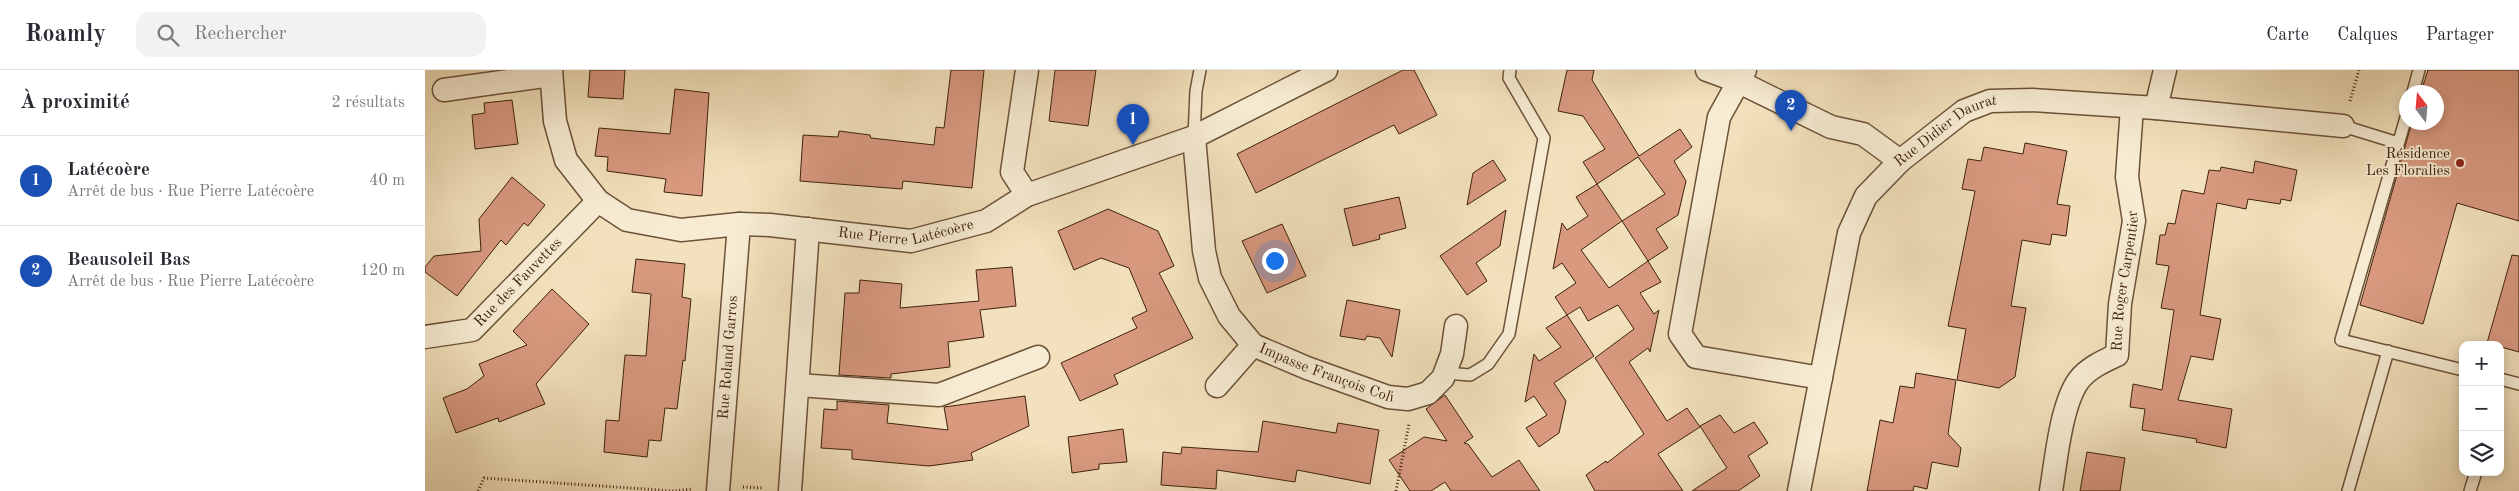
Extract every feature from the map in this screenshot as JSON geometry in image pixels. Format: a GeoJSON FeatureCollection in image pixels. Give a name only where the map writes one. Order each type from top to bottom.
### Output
{"type":"FeatureCollection","features":[{"type":"Feature","properties":{"kind":"street"},"geometry":{"type":"LineString","coordinates":[[1027,70],[1012,172],[1027,195]]}},
{"type":"Feature","properties":{"kind":"street","name":"Rue Pierre Latécoère"},"geometry":{"type":"LineString","coordinates":[[551,73],[555,121],[567,160],[598,201],[627,220],[681,230],[739,224],[808,229],[911,241],[986,221],[1027,195],[1194,136],[1326,70]]}},
{"type":"Feature","properties":{"kind":"street"},"geometry":{"type":"LineString","coordinates":[[1707,70],[1741,76],[1831,127],[1863,134],[1900,161]]}},
{"type":"Feature","properties":{"kind":"street"},"geometry":{"type":"LineString","coordinates":[[2156,108],[2165,70]]}},
{"type":"Feature","properties":{"kind":"street"},"geometry":{"type":"LineString","coordinates":[[444,90],[551,73]]}},
{"type":"Feature","properties":{"kind":"street"},"geometry":{"type":"LineString","coordinates":[[1741,76],[1719,117],[1680,334],[1696,357],[1821,378]]}},
{"type":"Feature","properties":{"kind":"street","name":"Rue Didier Daurat"},"geometry":{"type":"LineString","coordinates":[[1799,491],[1849,233],[1866,196],[1900,161],[1964,112],[1990,101],[2032,100],[2156,108],[2343,126]]}},
{"type":"Feature","properties":{"kind":"street","name":"Rue Roger Carpentier"},"geometry":{"type":"LineString","coordinates":[[2051,491],[2068,399],[2079,379],[2098,364],[2117,355],[2120,304],[2135,221],[2127,176],[2132,107]]}},
{"type":"Feature","properties":{"kind":"street","name":"Impasse François Coli"},"geometry":{"type":"LineString","coordinates":[[1194,136],[1204,251],[1210,278],[1229,316],[1253,345],[1307,368],[1388,397],[1408,399],[1428,393],[1443,378],[1452,354],[1455,326]]}},
{"type":"Feature","properties":{"kind":"street","name":"Rue des Fauvettes"},"geometry":{"type":"LineString","coordinates":[[425,337],[472,330],[598,201]]}},
{"type":"Feature","properties":{"kind":"street","name":"Rue Roland Garros"},"geometry":{"type":"LineString","coordinates":[[718,488],[739,224]]}},
{"type":"Feature","properties":{"kind":"street"},"geometry":{"type":"LineString","coordinates":[[791,490],[808,229]]}},
{"type":"Feature","properties":{"kind":"street"},"geometry":{"type":"LineString","coordinates":[[1217,386],[1253,345]]}},
{"type":"Feature","properties":{"kind":"street"},"geometry":{"type":"LineString","coordinates":[[797,385],[939,394],[1038,357]]}},
{"type":"Feature","properties":{"kind":"lane"},"geometry":{"type":"LineString","coordinates":[[1194,136],[1196,91],[1200,70]]}},
{"type":"Feature","properties":{"kind":"lane"},"geometry":{"type":"LineString","coordinates":[[1445,373],[1470,375],[1488,364],[1509,334],[1544,138],[1509,78],[1511,70]]}},
{"type":"Feature","properties":{"kind":"lane"},"geometry":{"type":"LineString","coordinates":[[2415,85],[2419,70]]}},
{"type":"Feature","properties":{"kind":"lane"},"geometry":{"type":"LineString","coordinates":[[2343,126],[2398,143]]}},
{"type":"Feature","properties":{"kind":"lane"},"geometry":{"type":"LineString","coordinates":[[2402,130],[2341,340],[2459,369]]}},
{"type":"Feature","properties":{"kind":"lane"},"geometry":{"type":"LineString","coordinates":[[2349,491],[2388,351]]}},
{"type":"Feature","properties":{"kind":"lane"},"geometry":{"type":"LineString","coordinates":[[2504,382],[2519,384]]}},
{"type":"Feature","properties":{"kind":"lane"},"geometry":{"type":"LineString","coordinates":[[2470,491],[2475,476]]}},
{"type":"Feature","properties":{"kind":"path"},"geometry":{"type":"LineString","coordinates":[[2343,126],[2359,70]]}},
{"type":"Feature","properties":{"kind":"path"},"geometry":{"type":"LineString","coordinates":[[1396,491],[1409,428],[1408,399]]}},
{"type":"Feature","properties":{"kind":"path"},"geometry":{"type":"LineString","coordinates":[[478,491],[484,478],[674,491],[718,488],[791,490]]}},
{"type":"Feature","properties":{"kind":"building"},"geometry":{"type":"Polygon","coordinates":[[[590,70],[625,70],[623,99],[588,97],[590,70]]]}},
{"type":"Feature","properties":{"kind":"building"},"geometry":{"type":"Polygon","coordinates":[[[951,70],[984,70],[972,188],[903,181],[902,189],[800,181],[803,135],[838,137],[839,131],[870,135],[871,138],[934,145],[936,127],[944,128],[951,70]]]}},
{"type":"Feature","properties":{"kind":"building"},"geometry":{"type":"Polygon","coordinates":[[[1055,70],[1096,70],[1088,126],[1049,121],[1055,70]]]}},
{"type":"Feature","properties":{"kind":"building"},"geometry":{"type":"Polygon","coordinates":[[[1403,70],[1414,70],[1437,115],[1399,134],[1394,125],[1256,193],[1237,154],[1403,70]]]}},
{"type":"Feature","properties":{"kind":"building"},"geometry":{"type":"Polygon","coordinates":[[[1567,70],[1594,70],[1592,80],[1639,156],[1680,129],[1692,147],[1674,161],[1686,181],[1678,215],[1656,229],[1668,248],[1648,261],[1622,221],[1665,194],[1638,157],[1597,184],[1583,162],[1605,149],[1583,116],[1558,111],[1567,70]]]}},
{"type":"Feature","properties":{"kind":"building","name":"Résidence Les Floralies"},"geometry":{"type":"Polygon","coordinates":[[[2428,70],[2519,70],[2519,221],[2457,203],[2423,324],[2360,305],[2410,130],[2444,130],[2444,85],[2423,85],[2428,70]]]}},
{"type":"Feature","properties":{"kind":"building"},"geometry":{"type":"Polygon","coordinates":[[[675,89],[709,93],[702,196],[664,192],[666,179],[607,171],[608,157],[595,156],[599,128],[670,134],[675,89]]]}},
{"type":"Feature","properties":{"kind":"building"},"geometry":{"type":"Polygon","coordinates":[[[512,100],[518,144],[475,149],[472,115],[485,113],[484,103],[512,100]]]}},
{"type":"Feature","properties":{"kind":"building"},"geometry":{"type":"Polygon","coordinates":[[[2025,143],[2067,151],[2057,204],[2070,206],[2066,236],[2052,234],[2050,245],[2022,240],[2011,306],[2026,308],[2015,377],[1999,388],[1957,380],[1966,329],[1948,326],[1975,191],[1962,189],[1968,159],[1981,161],[1984,147],[2023,154],[2025,143]]]}},
{"type":"Feature","properties":{"kind":"building"},"geometry":{"type":"Polygon","coordinates":[[[1493,160],[1506,180],[1467,205],[1473,173],[1493,160]]]}},
{"type":"Feature","properties":{"kind":"building"},"geometry":{"type":"Polygon","coordinates":[[[2255,161],[2297,170],[2291,201],[2281,199],[2280,204],[2248,199],[2246,209],[2217,203],[2200,315],[2221,319],[2213,360],[2191,356],[2178,400],[2232,409],[2226,448],[2196,442],[2197,439],[2142,430],[2145,409],[2130,407],[2133,384],[2162,390],[2174,310],[2161,308],[2169,266],[2156,264],[2160,235],[2165,235],[2168,223],[2175,224],[2182,190],[2204,194],[2209,170],[2220,171],[2221,167],[2253,173],[2255,161]]]}},
{"type":"Feature","properties":{"kind":"building"},"geometry":{"type":"Polygon","coordinates":[[[512,177],[545,205],[528,226],[524,223],[506,245],[501,240],[457,296],[425,272],[425,267],[434,256],[481,251],[479,219],[512,177]]]}},
{"type":"Feature","properties":{"kind":"building"},"geometry":{"type":"Polygon","coordinates":[[[1597,184],[1622,221],[1581,250],[1609,288],[1648,261],[1661,282],[1640,293],[1654,314],[1659,310],[1650,352],[1648,348],[1629,362],[1667,421],[1687,408],[1700,427],[1658,454],[1683,491],[1595,491],[1586,475],[1606,461],[1607,463],[1644,434],[1595,358],[1634,329],[1618,305],[1588,321],[1580,307],[1567,315],[1555,297],[1576,283],[1562,263],[1553,269],[1562,223],[1567,230],[1588,216],[1576,197],[1597,184]]]}},
{"type":"Feature","properties":{"kind":"building"},"geometry":{"type":"Polygon","coordinates":[[[1399,197],[1406,228],[1379,235],[1380,239],[1353,246],[1344,209],[1399,197]]]}},
{"type":"Feature","properties":{"kind":"building"},"geometry":{"type":"Polygon","coordinates":[[[1108,209],[1158,231],[1174,266],[1159,273],[1193,338],[1114,375],[1118,384],[1080,401],[1061,363],[1137,328],[1132,318],[1147,311],[1129,268],[1101,258],[1074,270],[1058,231],[1108,209]]]}},
{"type":"Feature","properties":{"kind":"building"},"geometry":{"type":"Polygon","coordinates":[[[1506,210],[1500,246],[1476,263],[1487,281],[1467,295],[1440,256],[1506,210]]]}},
{"type":"Feature","properties":{"kind":"building"},"geometry":{"type":"Polygon","coordinates":[[[1282,224],[1306,276],[1267,293],[1242,241],[1282,224]]]}},
{"type":"Feature","properties":{"kind":"building"},"geometry":{"type":"Polygon","coordinates":[[[2512,255],[2519,256],[2519,352],[2504,348],[2504,341],[2488,341],[2512,255]]]}},
{"type":"Feature","properties":{"kind":"building"},"geometry":{"type":"Polygon","coordinates":[[[636,259],[685,264],[682,297],[691,299],[685,361],[683,360],[677,409],[665,408],[661,441],[649,440],[647,457],[604,452],[606,420],[619,421],[625,355],[646,356],[651,294],[632,292],[636,259]]]}},
{"type":"Feature","properties":{"kind":"building"},"geometry":{"type":"Polygon","coordinates":[[[1012,267],[1016,306],[980,310],[984,337],[948,342],[950,367],[891,374],[891,378],[839,375],[845,293],[859,293],[860,280],[902,284],[900,308],[979,301],[976,270],[1012,267]]]}},
{"type":"Feature","properties":{"kind":"building"},"geometry":{"type":"Polygon","coordinates":[[[552,289],[589,324],[536,384],[545,404],[499,422],[498,418],[456,433],[443,398],[467,389],[484,376],[479,364],[527,345],[513,331],[552,289]]]}},
{"type":"Feature","properties":{"kind":"building"},"geometry":{"type":"Polygon","coordinates":[[[1347,300],[1400,310],[1392,357],[1380,338],[1367,336],[1365,340],[1340,336],[1347,300]]]}},
{"type":"Feature","properties":{"kind":"building"},"geometry":{"type":"Polygon","coordinates":[[[1567,315],[1594,356],[1554,383],[1566,401],[1559,433],[1539,447],[1526,428],[1547,415],[1534,396],[1525,402],[1534,354],[1539,361],[1561,347],[1546,328],[1567,315]]]}},
{"type":"Feature","properties":{"kind":"building"},"geometry":{"type":"Polygon","coordinates":[[[1916,373],[1956,380],[1948,434],[1961,448],[1958,467],[1932,462],[1927,489],[1914,486],[1913,491],[1867,491],[1880,420],[1893,423],[1900,386],[1914,388],[1916,373]]]}},
{"type":"Feature","properties":{"kind":"building"},"geometry":{"type":"Polygon","coordinates":[[[1445,395],[1473,437],[1464,443],[1468,444],[1492,477],[1519,460],[1540,491],[1451,491],[1445,482],[1431,491],[1410,491],[1389,460],[1424,437],[1447,441],[1426,409],[1445,395]]]}},
{"type":"Feature","properties":{"kind":"building"},"geometry":{"type":"Polygon","coordinates":[[[1025,396],[1029,426],[971,453],[973,460],[929,466],[852,459],[852,450],[821,448],[824,409],[837,410],[837,401],[889,405],[887,423],[948,430],[944,407],[1025,396]]]}},
{"type":"Feature","properties":{"kind":"building"},"geometry":{"type":"Polygon","coordinates":[[[1720,415],[1734,433],[1754,422],[1768,443],[1748,456],[1760,476],[1738,491],[1692,491],[1727,468],[1700,426],[1720,415]]]}},
{"type":"Feature","properties":{"kind":"building"},"geometry":{"type":"Polygon","coordinates":[[[1263,421],[1336,433],[1338,423],[1379,430],[1370,484],[1297,470],[1295,482],[1217,470],[1216,489],[1161,485],[1163,452],[1181,454],[1182,447],[1258,452],[1263,421]]]}},
{"type":"Feature","properties":{"kind":"building"},"geometry":{"type":"Polygon","coordinates":[[[1123,429],[1127,462],[1099,464],[1099,469],[1072,473],[1068,437],[1123,429]]]}},
{"type":"Feature","properties":{"kind":"building"},"geometry":{"type":"Polygon","coordinates":[[[2087,452],[2125,458],[2120,491],[2080,491],[2087,452]]]}},
{"type":"Feature","properties":{"kind":"place","name":"Beausoleil Bas"},"geometry":{"type":"Point","coordinates":[1791,131]}},
{"type":"Feature","properties":{"kind":"place","name":"Latécoère"},"geometry":{"type":"Point","coordinates":[1133,145]}},
{"type":"Feature","properties":{"kind":"place","name":"Résidence Les Floralies"},"geometry":{"type":"Point","coordinates":[2460,163]}}]}
